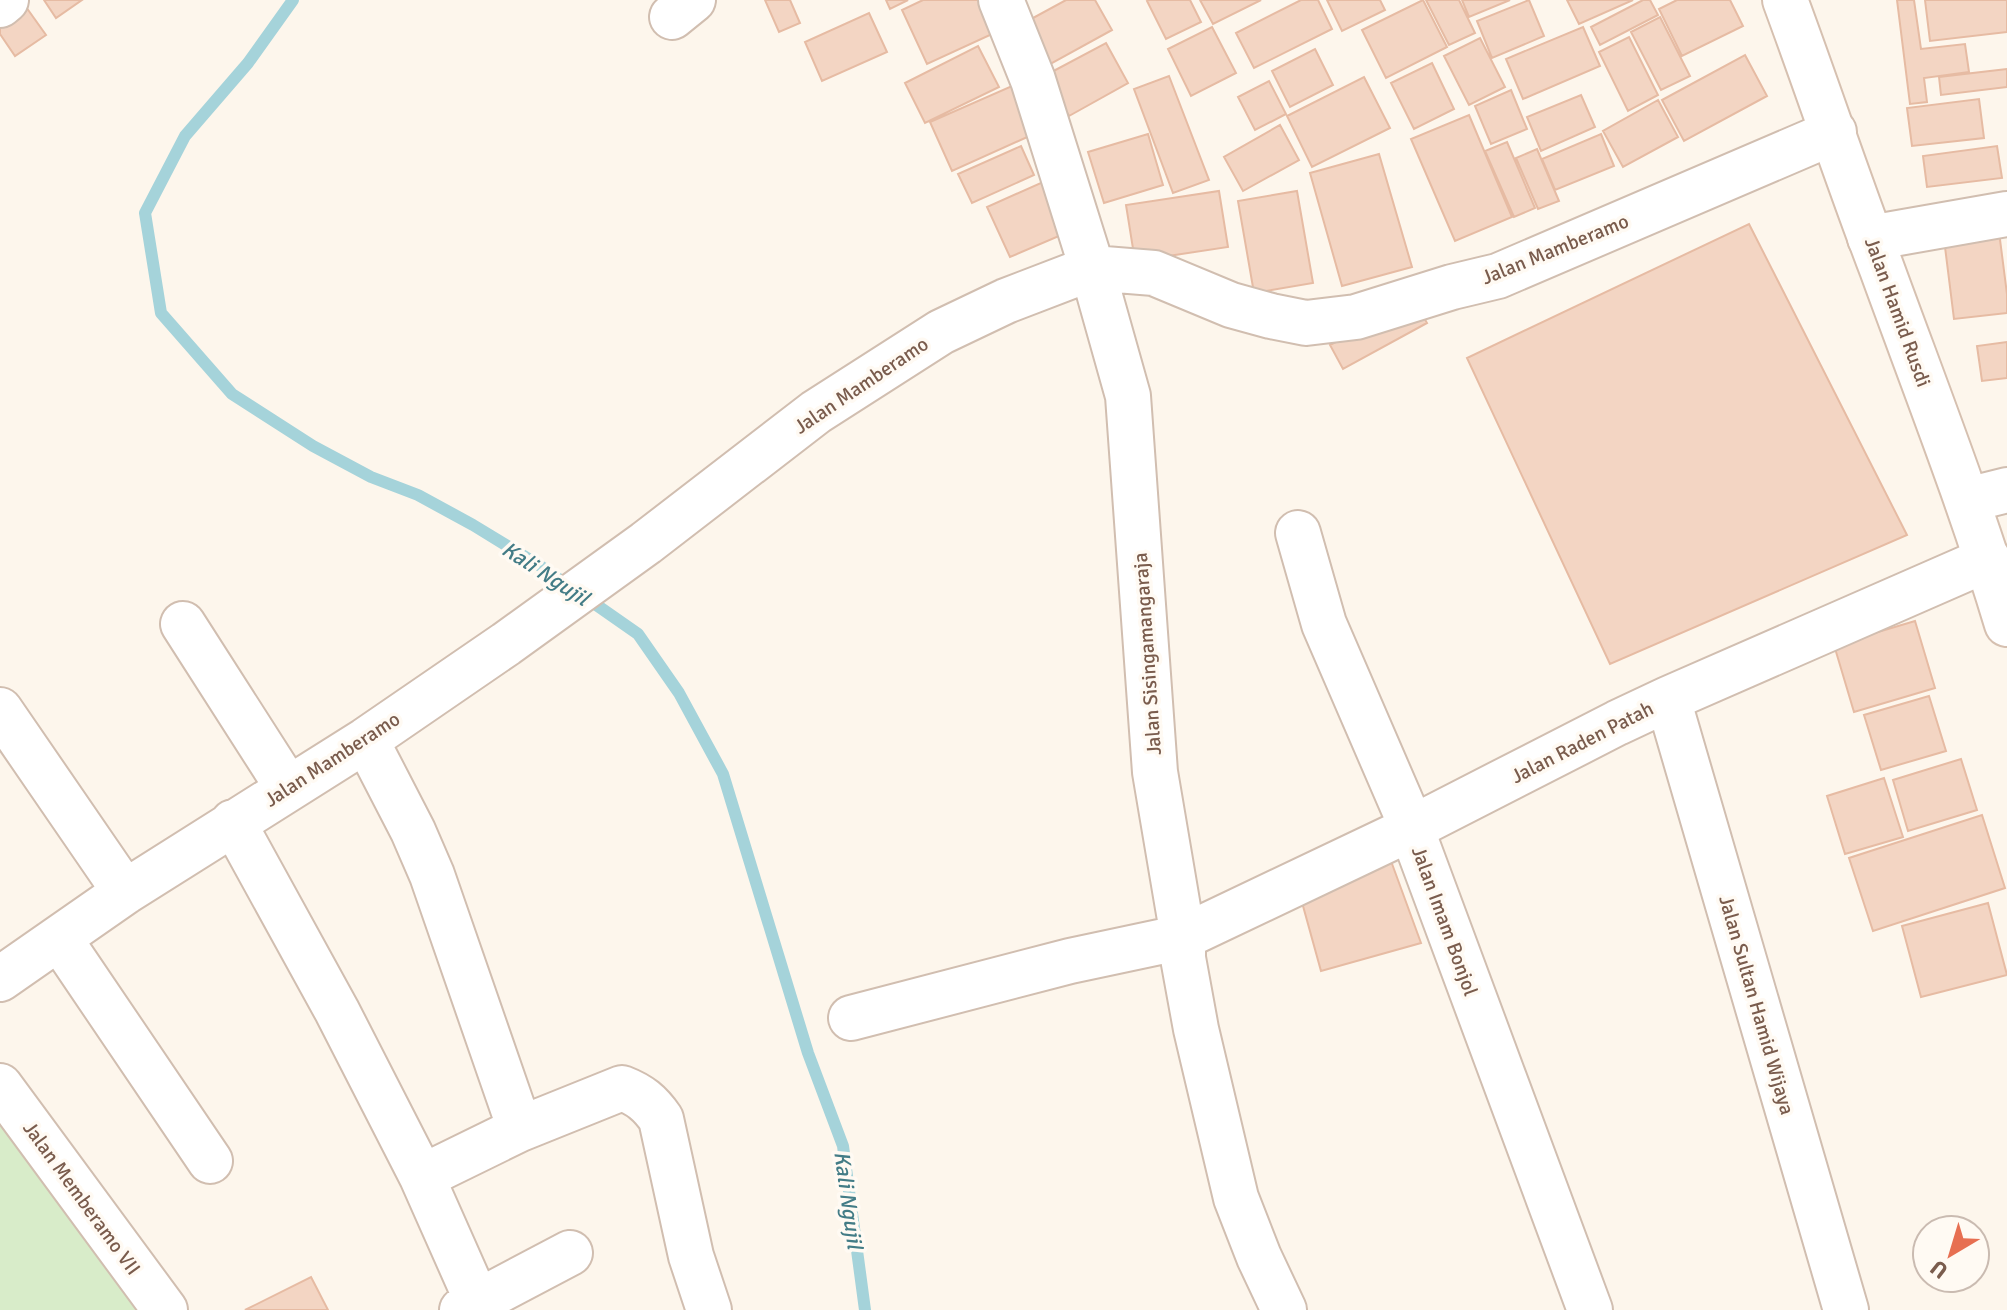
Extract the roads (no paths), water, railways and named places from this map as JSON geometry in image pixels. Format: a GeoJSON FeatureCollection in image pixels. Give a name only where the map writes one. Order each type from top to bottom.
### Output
{"type":"FeatureCollection","features":[{"type":"Feature","properties":{"kind":"street"},"geometry":{"type":"LineString","coordinates":[[0,5],[6,0]]}},
{"type":"Feature","properties":{"kind":"street","name":"Jalan Sisingamangaraja"},"geometry":{"type":"LineString","coordinates":[[1001,0],[1033,80],[1128,396],[1155,772],[1183,937],[1183,958],[1196,1029],[1236,1198],[1284,1310]]}},
{"type":"Feature","properties":{"kind":"street","name":"Jalan Hamid Rusdi"},"geometry":{"type":"LineString","coordinates":[[1785,0],[1870,238],[1987,495],[1988,559],[2007,624]]}},
{"type":"Feature","properties":{"kind":"street","name":"Jalan Mamberamo"},"geometry":{"type":"LineString","coordinates":[[0,979],[125,892],[366,740],[506,644],[646,543],[816,412],[941,332],[1006,301],[1092,268],[1154,273],[1231,305],[1306,323],[1356,317],[1498,276],[1834,132]]}},
{"type":"Feature","properties":{"kind":"street"},"geometry":{"type":"LineString","coordinates":[[1870,238],[2007,214]]}},
{"type":"Feature","properties":{"kind":"street","name":"Jalan Imam Bonjol"},"geometry":{"type":"LineString","coordinates":[[1298,533],[1324,624],[1404,809],[1590,1310]]}},
{"type":"Feature","properties":{"kind":"street","name":"Jalan Raden Patah"},"geometry":{"type":"LineString","coordinates":[[851,1018],[1070,961],[1183,937],[1410,829],[1668,699],[1988,559]]}},
{"type":"Feature","properties":{"kind":"street"},"geometry":{"type":"LineString","coordinates":[[183,624],[288,788]]}},
{"type":"Feature","properties":{"kind":"street","name":"Jalan Sultan Hamid Wijaya"},"geometry":{"type":"LineString","coordinates":[[1668,699],[1846,1310]]}},
{"type":"Feature","properties":{"kind":"street"},"geometry":{"type":"LineString","coordinates":[[0,710],[125,892]]}},
{"type":"Feature","properties":{"kind":"street"},"geometry":{"type":"LineString","coordinates":[[366,740],[432,875],[520,1129]]}},
{"type":"Feature","properties":{"kind":"street"},"geometry":{"type":"LineString","coordinates":[[233,822],[337,1011],[422,1177],[474,1308],[570,1253]]}},
{"type":"Feature","properties":{"kind":"street"},"geometry":{"type":"LineString","coordinates":[[59,938],[210,1161]]}},
{"type":"Feature","properties":{"kind":"street","name":"Jalan Memberamo VII"},"geometry":{"type":"LineString","coordinates":[[0,1086],[165,1310]]}},
{"type":"Feature","properties":{"kind":"street"},"geometry":{"type":"LineString","coordinates":[[422,1177],[520,1129],[622,1088],[639,1094],[661,1119],[691,1256],[709,1310]]}},
{"type":"Feature","properties":{"kind":"waterway","name":"Kali Ngujil"},"geometry":{"type":"LineString","coordinates":[[293,0],[248,63],[185,136],[145,213],[161,313],[232,394],[313,446],[371,477],[418,495],[473,525],[570,587]]}},
{"type":"Feature","properties":{"kind":"waterway","name":"Kali Ngujil"},"geometry":{"type":"LineString","coordinates":[[585,597],[638,634],[679,693],[723,774],[808,1053],[843,1146],[865,1310]]}}]}
